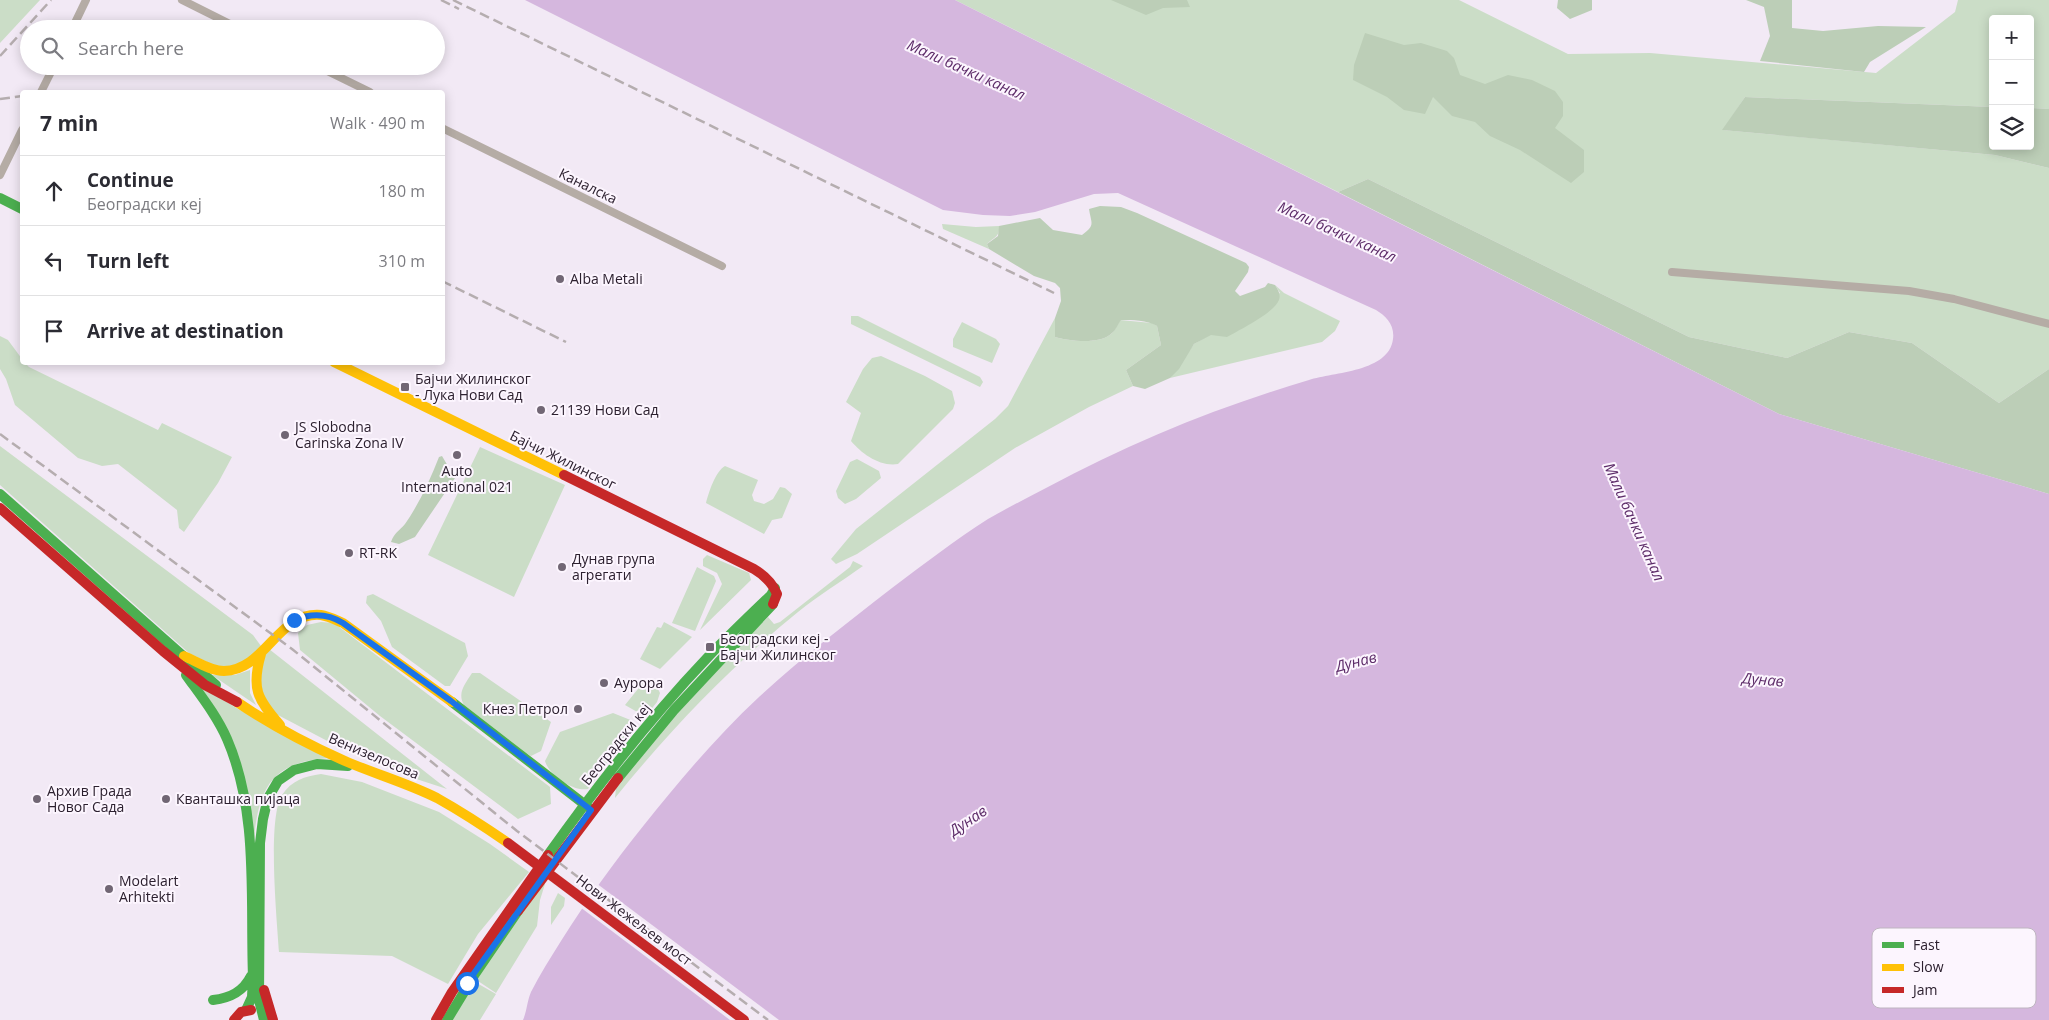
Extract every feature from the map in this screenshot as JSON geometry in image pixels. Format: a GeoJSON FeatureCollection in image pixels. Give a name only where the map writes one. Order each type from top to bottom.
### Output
{"type":"FeatureCollection","features":[{"type":"Feature","properties":{"kind":"main road"},"geometry":{"type":"LineString","coordinates":[[0,198],[20,208]]}},
{"type":"Feature","properties":{"kind":"main road","name":"Бајчи Жилинског"},"geometry":{"type":"LineString","coordinates":[[340,365],[735,558],[760,573],[775,588],[777,594],[770,602]]}},
{"type":"Feature","properties":{"kind":"main road","name":"Венизелосова"},"geometry":{"type":"LineString","coordinates":[[0,494],[228,696]]}},
{"type":"Feature","properties":{"kind":"main road","name":"Венизелосова"},"geometry":{"type":"LineString","coordinates":[[0,508],[170,657],[205,685],[228,696],[286,732],[345,761],[406,784],[447,804],[508,843]]}},
{"type":"Feature","properties":{"kind":"main road","name":"Београдски кеј"},"geometry":{"type":"LineString","coordinates":[[436,1020],[452,992],[490,936],[588,807],[770,602]]}},
{"type":"Feature","properties":{"kind":"main road"},"geometry":{"type":"LineString","coordinates":[[184,656],[213,670],[239,670],[249,665],[288,624],[301,617],[315,614],[337,619],[451,701],[588,807]]}},
{"type":"Feature","properties":{"kind":"main road"},"geometry":{"type":"LineString","coordinates":[[261,653],[255,671],[254,688],[261,703],[286,732]]}},
{"type":"Feature","properties":{"kind":"main road"},"geometry":{"type":"LineString","coordinates":[[170,657],[205,698],[214,713],[227,736],[244,787],[249,820],[250,847],[251,1002],[246,1010],[237,1015],[234,1020]]}},
{"type":"Feature","properties":{"kind":"main road"},"geometry":{"type":"LineString","coordinates":[[263,1018],[259,1004],[261,823],[267,799],[281,779],[294,770],[309,764],[340,765],[369,770]]}},
{"type":"Feature","properties":{"kind":"main road","name":"Београдски кеј"},"geometry":{"type":"LineString","coordinates":[[447,1020],[467,983],[588,807]]}},
{"type":"Feature","properties":{"kind":"main road","name":"Нови Жежељев мост"},"geometry":{"type":"LineString","coordinates":[[508,843],[744,1020]]}},
{"type":"Feature","properties":{"kind":"main road"},"geometry":{"type":"LineString","coordinates":[[260,957],[266,999],[273,1020]]}},
{"type":"Feature","properties":{"kind":"main road"},"geometry":{"type":"LineString","coordinates":[[213,1000],[228,998],[242,990],[247,985],[252,973]]}},
{"type":"Feature","properties":{"kind":"main road"},"geometry":{"type":"LineString","coordinates":[[246,1010],[255,1011],[263,1018]]}},
{"type":"Feature","properties":{"kind":"street"},"geometry":{"type":"LineString","coordinates":[[76,20],[86,0]]}},
{"type":"Feature","properties":{"kind":"street"},"geometry":{"type":"LineString","coordinates":[[182,0],[222,20]]}},
{"type":"Feature","properties":{"kind":"street"},"geometry":{"type":"LineString","coordinates":[[42,90],[50,75]]}},
{"type":"Feature","properties":{"kind":"street"},"geometry":{"type":"LineString","coordinates":[[335,75],[366,90]]}},
{"type":"Feature","properties":{"kind":"street","name":"Каналска"},"geometry":{"type":"LineString","coordinates":[[445,129],[722,266]]}},
{"type":"Feature","properties":{"kind":"street"},"geometry":{"type":"LineString","coordinates":[[0,175],[20,134]]}},
{"type":"Feature","properties":{"kind":"street"},"geometry":{"type":"LineString","coordinates":[[1672,272],[1909,291],[1954,299],[2049,324]]}},
{"type":"Feature","properties":{"kind":"green space"},"geometry":{"type":"Polygon","coordinates":[[[0,0],[40,0],[20,20],[0,43],[0,0]]]}},
{"type":"Feature","properties":{"kind":"green space"},"geometry":{"type":"Polygon","coordinates":[[[955,0],[1459,0],[1568,54],[1650,53],[1876,73],[1955,12],[1958,0],[2049,0],[2049,109],[2034,108],[2034,15],[1989,15],[1989,107],[1745,97],[1723,130],[1995,155],[2049,168],[2049,369],[1999,403],[1912,343],[1849,332],[1787,358],[1689,337],[1368,179],[1338,192],[955,0]]]}},
{"type":"Feature","properties":{"kind":"green space"},"geometry":{"type":"Polygon","coordinates":[[[1111,0],[1187,0],[1190,7],[1163,8],[1146,15],[1111,0]]]}},
{"type":"Feature","properties":{"kind":"green space"},"geometry":{"type":"Polygon","coordinates":[[[1558,0],[1592,0],[1592,10],[1570,19],[1557,8],[1558,0]]]}},
{"type":"Feature","properties":{"kind":"green space"},"geometry":{"type":"Polygon","coordinates":[[[1746,0],[1792,0],[1792,28],[1823,31],[1878,26],[1926,27],[1870,62],[1864,72],[1760,61],[1770,36],[1764,7],[1746,0]]]}},
{"type":"Feature","properties":{"kind":"green space"},"geometry":{"type":"Polygon","coordinates":[[[1365,33],[1404,45],[1421,43],[1447,51],[1454,58],[1460,75],[1485,84],[1508,75],[1532,80],[1555,91],[1563,102],[1563,116],[1555,128],[1584,150],[1584,172],[1571,183],[1520,150],[1490,136],[1475,122],[1452,116],[1433,97],[1425,114],[1404,110],[1387,97],[1353,80],[1354,65],[1365,33]]]}},
{"type":"Feature","properties":{"kind":"green space"},"geometry":{"type":"Polygon","coordinates":[[[1745,97],[1989,107],[1989,150],[2034,150],[2034,108],[2049,109],[2049,168],[1995,155],[1722,130],[1745,97]]]}},
{"type":"Feature","properties":{"kind":"green space"},"geometry":{"type":"Polygon","coordinates":[[[1368,179],[1689,337],[1787,358],[1849,332],[1912,343],[1999,403],[2049,369],[2049,494],[1779,414],[1338,192],[1368,179]]]}},
{"type":"Feature","properties":{"kind":"green space"},"geometry":{"type":"Polygon","coordinates":[[[1100,206],[1121,207],[1137,213],[1246,263],[1249,267],[1248,272],[1235,291],[1240,296],[1265,287],[1268,283],[1275,285],[1278,290],[1279,300],[1264,316],[1227,337],[1211,335],[1194,344],[1179,369],[1170,378],[1145,389],[1133,386],[1126,370],[1161,345],[1157,326],[1144,321],[1121,320],[1107,337],[1093,341],[1076,341],[1055,337],[1055,318],[1061,301],[1060,288],[1055,283],[1034,276],[989,249],[987,244],[998,236],[999,226],[1040,218],[1053,230],[1082,235],[1092,224],[1089,209],[1100,206]]]}},
{"type":"Feature","properties":{"kind":"green space"},"geometry":{"type":"Polygon","coordinates":[[[942,224],[976,227],[999,226],[999,232],[987,244],[989,249],[943,229],[942,224]]]}},
{"type":"Feature","properties":{"kind":"green space"},"geometry":{"type":"Polygon","coordinates":[[[1275,285],[1284,293],[1340,321],[1335,331],[1322,342],[1170,378],[1194,344],[1280,293],[1275,285]]]}},
{"type":"Feature","properties":{"kind":"green space"},"geometry":{"type":"Polygon","coordinates":[[[851,316],[858,316],[980,377],[983,382],[980,387],[851,324],[851,316]]]}},
{"type":"Feature","properties":{"kind":"green space"},"geometry":{"type":"Polygon","coordinates":[[[1055,318],[1055,337],[1076,341],[1093,341],[1107,337],[1113,332],[1120,320],[1152,323],[1157,326],[1161,345],[1126,370],[1133,386],[1089,407],[1015,448],[857,554],[836,564],[831,559],[856,529],[995,419],[1008,406],[1055,318]]]}},
{"type":"Feature","properties":{"kind":"green space"},"geometry":{"type":"Polygon","coordinates":[[[962,322],[996,339],[1000,344],[992,363],[953,347],[953,339],[962,322]]]}},
{"type":"Feature","properties":{"kind":"green space"},"geometry":{"type":"Polygon","coordinates":[[[0,336],[8,340],[20,356],[20,365],[27,365],[158,430],[162,423],[232,457],[218,483],[184,532],[179,528],[177,510],[118,464],[102,466],[78,458],[15,405],[6,379],[0,369],[0,336]]]}},
{"type":"Feature","properties":{"kind":"green space"},"geometry":{"type":"Polygon","coordinates":[[[881,356],[925,376],[952,391],[955,403],[953,409],[898,464],[872,459],[851,441],[861,413],[846,402],[863,369],[872,358],[881,356]]]}},
{"type":"Feature","properties":{"kind":"green space"},"geometry":{"type":"Polygon","coordinates":[[[0,446],[253,635],[261,646],[244,663],[227,668],[219,667],[189,653],[0,485],[0,446]]]}},
{"type":"Feature","properties":{"kind":"green space"},"geometry":{"type":"Polygon","coordinates":[[[480,447],[565,485],[514,597],[428,555],[480,447]]]}},
{"type":"Feature","properties":{"kind":"green space"},"geometry":{"type":"Polygon","coordinates":[[[442,456],[455,478],[415,537],[399,544],[391,542],[415,508],[439,457],[442,456]]]}},
{"type":"Feature","properties":{"kind":"green space"},"geometry":{"type":"Polygon","coordinates":[[[857,459],[879,471],[881,478],[856,499],[845,504],[838,498],[836,491],[850,462],[857,459]]]}},
{"type":"Feature","properties":{"kind":"green space"},"geometry":{"type":"Polygon","coordinates":[[[725,466],[758,480],[752,495],[754,501],[764,504],[773,499],[780,487],[785,488],[792,494],[782,518],[772,520],[764,534],[706,503],[715,477],[725,466]]]}},
{"type":"Feature","properties":{"kind":"green space"},"geometry":{"type":"Polygon","coordinates":[[[707,555],[749,573],[751,580],[700,630],[722,584],[717,573],[703,566],[703,559],[707,555]]]}},
{"type":"Feature","properties":{"kind":"green space"},"geometry":{"type":"Polygon","coordinates":[[[853,561],[863,566],[806,606],[748,655],[679,724],[615,798],[619,782],[708,677],[768,617],[774,624],[780,622],[850,567],[853,561]]]}},
{"type":"Feature","properties":{"kind":"green space"},"geometry":{"type":"Polygon","coordinates":[[[697,567],[714,576],[716,581],[695,631],[672,623],[697,567]]]}},
{"type":"Feature","properties":{"kind":"green space"},"geometry":{"type":"Polygon","coordinates":[[[373,594],[465,643],[468,656],[450,686],[445,686],[392,647],[381,621],[366,603],[367,596],[373,594]]]}},
{"type":"Feature","properties":{"kind":"green space"},"geometry":{"type":"Polygon","coordinates":[[[321,622],[334,623],[550,787],[551,804],[518,819],[380,716],[300,650],[298,633],[307,625],[321,622]]]}},
{"type":"Feature","properties":{"kind":"green space"},"geometry":{"type":"Polygon","coordinates":[[[664,622],[692,637],[660,669],[640,659],[657,627],[661,628],[664,622]]]}},
{"type":"Feature","properties":{"kind":"green space"},"geometry":{"type":"Polygon","coordinates":[[[269,649],[447,789],[404,775],[335,745],[276,714],[260,698],[257,673],[263,657],[269,649]]]}},
{"type":"Feature","properties":{"kind":"green space"},"geometry":{"type":"Polygon","coordinates":[[[250,670],[250,693],[256,705],[212,675],[235,675],[250,670]]]}},
{"type":"Feature","properties":{"kind":"green space"},"geometry":{"type":"Polygon","coordinates":[[[472,673],[480,673],[551,722],[541,751],[531,756],[464,705],[461,696],[472,673]]]}},
{"type":"Feature","properties":{"kind":"green space"},"geometry":{"type":"Polygon","coordinates":[[[642,678],[656,685],[660,693],[657,702],[649,712],[639,713],[625,705],[642,684],[640,681],[642,678]]]}},
{"type":"Feature","properties":{"kind":"green space"},"geometry":{"type":"Polygon","coordinates":[[[200,685],[238,709],[329,758],[310,760],[294,765],[272,780],[260,805],[254,839],[246,785],[200,685]]]}},
{"type":"Feature","properties":{"kind":"green space"},"geometry":{"type":"Polygon","coordinates":[[[613,713],[633,721],[635,726],[588,789],[576,788],[556,777],[545,761],[560,732],[613,713]]]}},
{"type":"Feature","properties":{"kind":"green space"},"geometry":{"type":"Polygon","coordinates":[[[321,774],[362,782],[439,812],[490,844],[529,872],[478,934],[448,984],[392,956],[279,952],[274,870],[277,807],[282,795],[294,783],[309,776],[321,774]]]}},
{"type":"Feature","properties":{"kind":"green space"},"geometry":{"type":"Polygon","coordinates":[[[541,882],[545,884],[540,900],[537,926],[496,993],[475,979],[541,882]]]}},
{"type":"Feature","properties":{"kind":"green space"},"geometry":{"type":"Polygon","coordinates":[[[558,893],[565,898],[564,906],[551,925],[551,907],[558,893]]]}},
{"type":"Feature","properties":{"kind":"green space"},"geometry":{"type":"Polygon","coordinates":[[[475,982],[496,994],[480,1020],[450,1020],[475,982]]]}},
{"type":"Feature","properties":{"kind":"water"},"geometry":{"type":"Polygon","coordinates":[[[525,0],[955,0],[1779,414],[2049,494],[2049,1020],[523,1020],[531,992],[561,941],[591,896],[633,839],[699,759],[743,712],[791,668],[892,588],[988,519],[1078,471],[1142,441],[1207,414],[1309,380],[1359,369],[1371,364],[1382,358],[1389,350],[1393,339],[1391,325],[1376,310],[1118,193],[1094,194],[1035,212],[1010,216],[943,210],[525,0]]]}},
{"type":"Feature","properties":{"kind":"pier"},"geometry":{"type":"Polygon","coordinates":[[[596,883],[779,1020],[730,1020],[580,907],[596,883]]]}},
{"type":"Feature","properties":{"kind":"railway"},"geometry":{"type":"LineString","coordinates":[[33,20],[51,0]]}},
{"type":"Feature","properties":{"kind":"railway"},"geometry":{"type":"LineString","coordinates":[[441,0],[459,9]]}},
{"type":"Feature","properties":{"kind":"railway"},"geometry":{"type":"LineString","coordinates":[[453,0],[1054,293]]}},
{"type":"Feature","properties":{"kind":"railway"},"geometry":{"type":"LineString","coordinates":[[0,56],[20,34]]}},
{"type":"Feature","properties":{"kind":"railway"},"geometry":{"type":"LineString","coordinates":[[0,99],[20,96]]}},
{"type":"Feature","properties":{"kind":"railway"},"geometry":{"type":"LineString","coordinates":[[445,282],[566,342]]}},
{"type":"Feature","properties":{"kind":"railway"},"geometry":{"type":"LineString","coordinates":[[0,434],[292,649],[517,831],[768,1020]]}},
{"type":"Feature","properties":{"kind":"traffic: fast"},"geometry":{"type":"LineString","coordinates":[[0,198],[20,208]]}},
{"type":"Feature","properties":{"kind":"traffic: fast"},"geometry":{"type":"LineString","coordinates":[[0,494],[216,685]]}},
{"type":"Feature","properties":{"kind":"traffic: fast"},"geometry":{"type":"LineString","coordinates":[[548,855],[605,778],[665,704],[716,649],[771,595],[775,588]]}},
{"type":"Feature","properties":{"kind":"traffic: fast"},"geometry":{"type":"LineString","coordinates":[[618,778],[674,710],[773,604]]}},
{"type":"Feature","properties":{"kind":"traffic: fast"},"geometry":{"type":"LineString","coordinates":[[186,675],[208,706],[227,739],[237,767],[244,796],[251,856],[253,977],[252,997],[246,1010]]}},
{"type":"Feature","properties":{"kind":"traffic: fast"},"geometry":{"type":"LineString","coordinates":[[452,702],[588,807]]}},
{"type":"Feature","properties":{"kind":"traffic: fast"},"geometry":{"type":"LineString","coordinates":[[264,1020],[259,1000],[260,843],[268,798],[278,781],[294,770],[317,764],[348,766]]}},
{"type":"Feature","properties":{"kind":"traffic: fast"},"geometry":{"type":"LineString","coordinates":[[447,1020],[475,974],[518,911]]}},
{"type":"Feature","properties":{"kind":"traffic: fast"},"geometry":{"type":"LineString","coordinates":[[213,1000],[225,998],[240,990],[251,976]]}},
{"type":"Feature","properties":{"kind":"traffic: slow"},"geometry":{"type":"LineString","coordinates":[[340,365],[564,475]]}},
{"type":"Feature","properties":{"kind":"traffic: slow"},"geometry":{"type":"LineString","coordinates":[[184,656],[208,668],[219,671],[238,668],[262,652],[282,631],[294,622],[306,616],[321,615],[343,623],[452,702]]}},
{"type":"Feature","properties":{"kind":"traffic: slow"},"geometry":{"type":"LineString","coordinates":[[261,654],[257,676],[258,692],[266,708],[280,725]]}},
{"type":"Feature","properties":{"kind":"traffic: slow"},"geometry":{"type":"LineString","coordinates":[[237,702],[317,748],[437,798],[508,843]]}},
{"type":"Feature","properties":{"kind":"traffic: jam"},"geometry":{"type":"LineString","coordinates":[[564,475],[754,569],[773,586],[777,594],[773,604]]}},
{"type":"Feature","properties":{"kind":"traffic: jam"},"geometry":{"type":"LineString","coordinates":[[0,508],[163,651],[205,685],[237,702]]}},
{"type":"Feature","properties":{"kind":"traffic: jam"},"geometry":{"type":"LineString","coordinates":[[518,911],[618,778]]}},
{"type":"Feature","properties":{"kind":"traffic: jam"},"geometry":{"type":"LineString","coordinates":[[508,843],[744,1020]]}},
{"type":"Feature","properties":{"kind":"traffic: jam"},"geometry":{"type":"LineString","coordinates":[[436,1020],[452,992],[548,855]]}},
{"type":"Feature","properties":{"kind":"traffic: jam"},"geometry":{"type":"LineString","coordinates":[[264,990],[273,1020]]}},
{"type":"Feature","properties":{"kind":"traffic: jam"},"geometry":{"type":"LineString","coordinates":[[234,1020],[241,1012],[251,1010]]}},
{"type":"Feature","properties":{"kind":"place","name":"Alba Metali"},"geometry":{"type":"Point","coordinates":[560,279]}},
{"type":"Feature","properties":{"kind":"place","name":"Бајчи Жилинског - Лука Нови Сад"},"geometry":{"type":"Point","coordinates":[405,387]}},
{"type":"Feature","properties":{"kind":"place","name":"21139 Нови Сад"},"geometry":{"type":"Point","coordinates":[541,410]}},
{"type":"Feature","properties":{"kind":"place","name":"JS Slobodna Carinska Zona IV"},"geometry":{"type":"Point","coordinates":[285,435]}},
{"type":"Feature","properties":{"kind":"place","name":"Auto International 021"},"geometry":{"type":"Point","coordinates":[457,455]}},
{"type":"Feature","properties":{"kind":"place","name":"RT-RK"},"geometry":{"type":"Point","coordinates":[349,553]}},
{"type":"Feature","properties":{"kind":"place","name":"Дунав група агрегати"},"geometry":{"type":"Point","coordinates":[562,567]}},
{"type":"Feature","properties":{"kind":"place","name":"Београдски кеј - Бајчи Жилинског"},"geometry":{"type":"Point","coordinates":[710,647]}},
{"type":"Feature","properties":{"kind":"place","name":"Аурора"},"geometry":{"type":"Point","coordinates":[604,683]}},
{"type":"Feature","properties":{"kind":"place","name":"Кнез Петрол"},"geometry":{"type":"Point","coordinates":[578,709]}},
{"type":"Feature","properties":{"kind":"place","name":"Архив Града Новог Сада"},"geometry":{"type":"Point","coordinates":[37,799]}},
{"type":"Feature","properties":{"kind":"place","name":"Кванташка пијаца"},"geometry":{"type":"Point","coordinates":[166,799]}},
{"type":"Feature","properties":{"kind":"place","name":"Modelart Arhitekti"},"geometry":{"type":"Point","coordinates":[109,889]}},
{"type":"Feature","properties":{"kind":"route"},"geometry":{"type":"LineString","coordinates":[[294,620],[315,614],[337,619],[451,701],[591,810],[467,983]]}},
{"type":"Feature","properties":{"kind":"water label","name":"Мали бачки канал"},"geometry":{"type":"Point","coordinates":[966,70]}},
{"type":"Feature","properties":{"kind":"water label","name":"Мали бачки канал"},"geometry":{"type":"Point","coordinates":[1337,232]}},
{"type":"Feature","properties":{"kind":"water label","name":"Мали бачки канал"},"geometry":{"type":"Point","coordinates":[1634,522]}},
{"type":"Feature","properties":{"kind":"water label","name":"Дунав"},"geometry":{"type":"Point","coordinates":[1356,662]}},
{"type":"Feature","properties":{"kind":"water label","name":"Дунав"},"geometry":{"type":"Point","coordinates":[1763,680]}},
{"type":"Feature","properties":{"kind":"water label","name":"Дунав"},"geometry":{"type":"Point","coordinates":[968,821]}}]}
